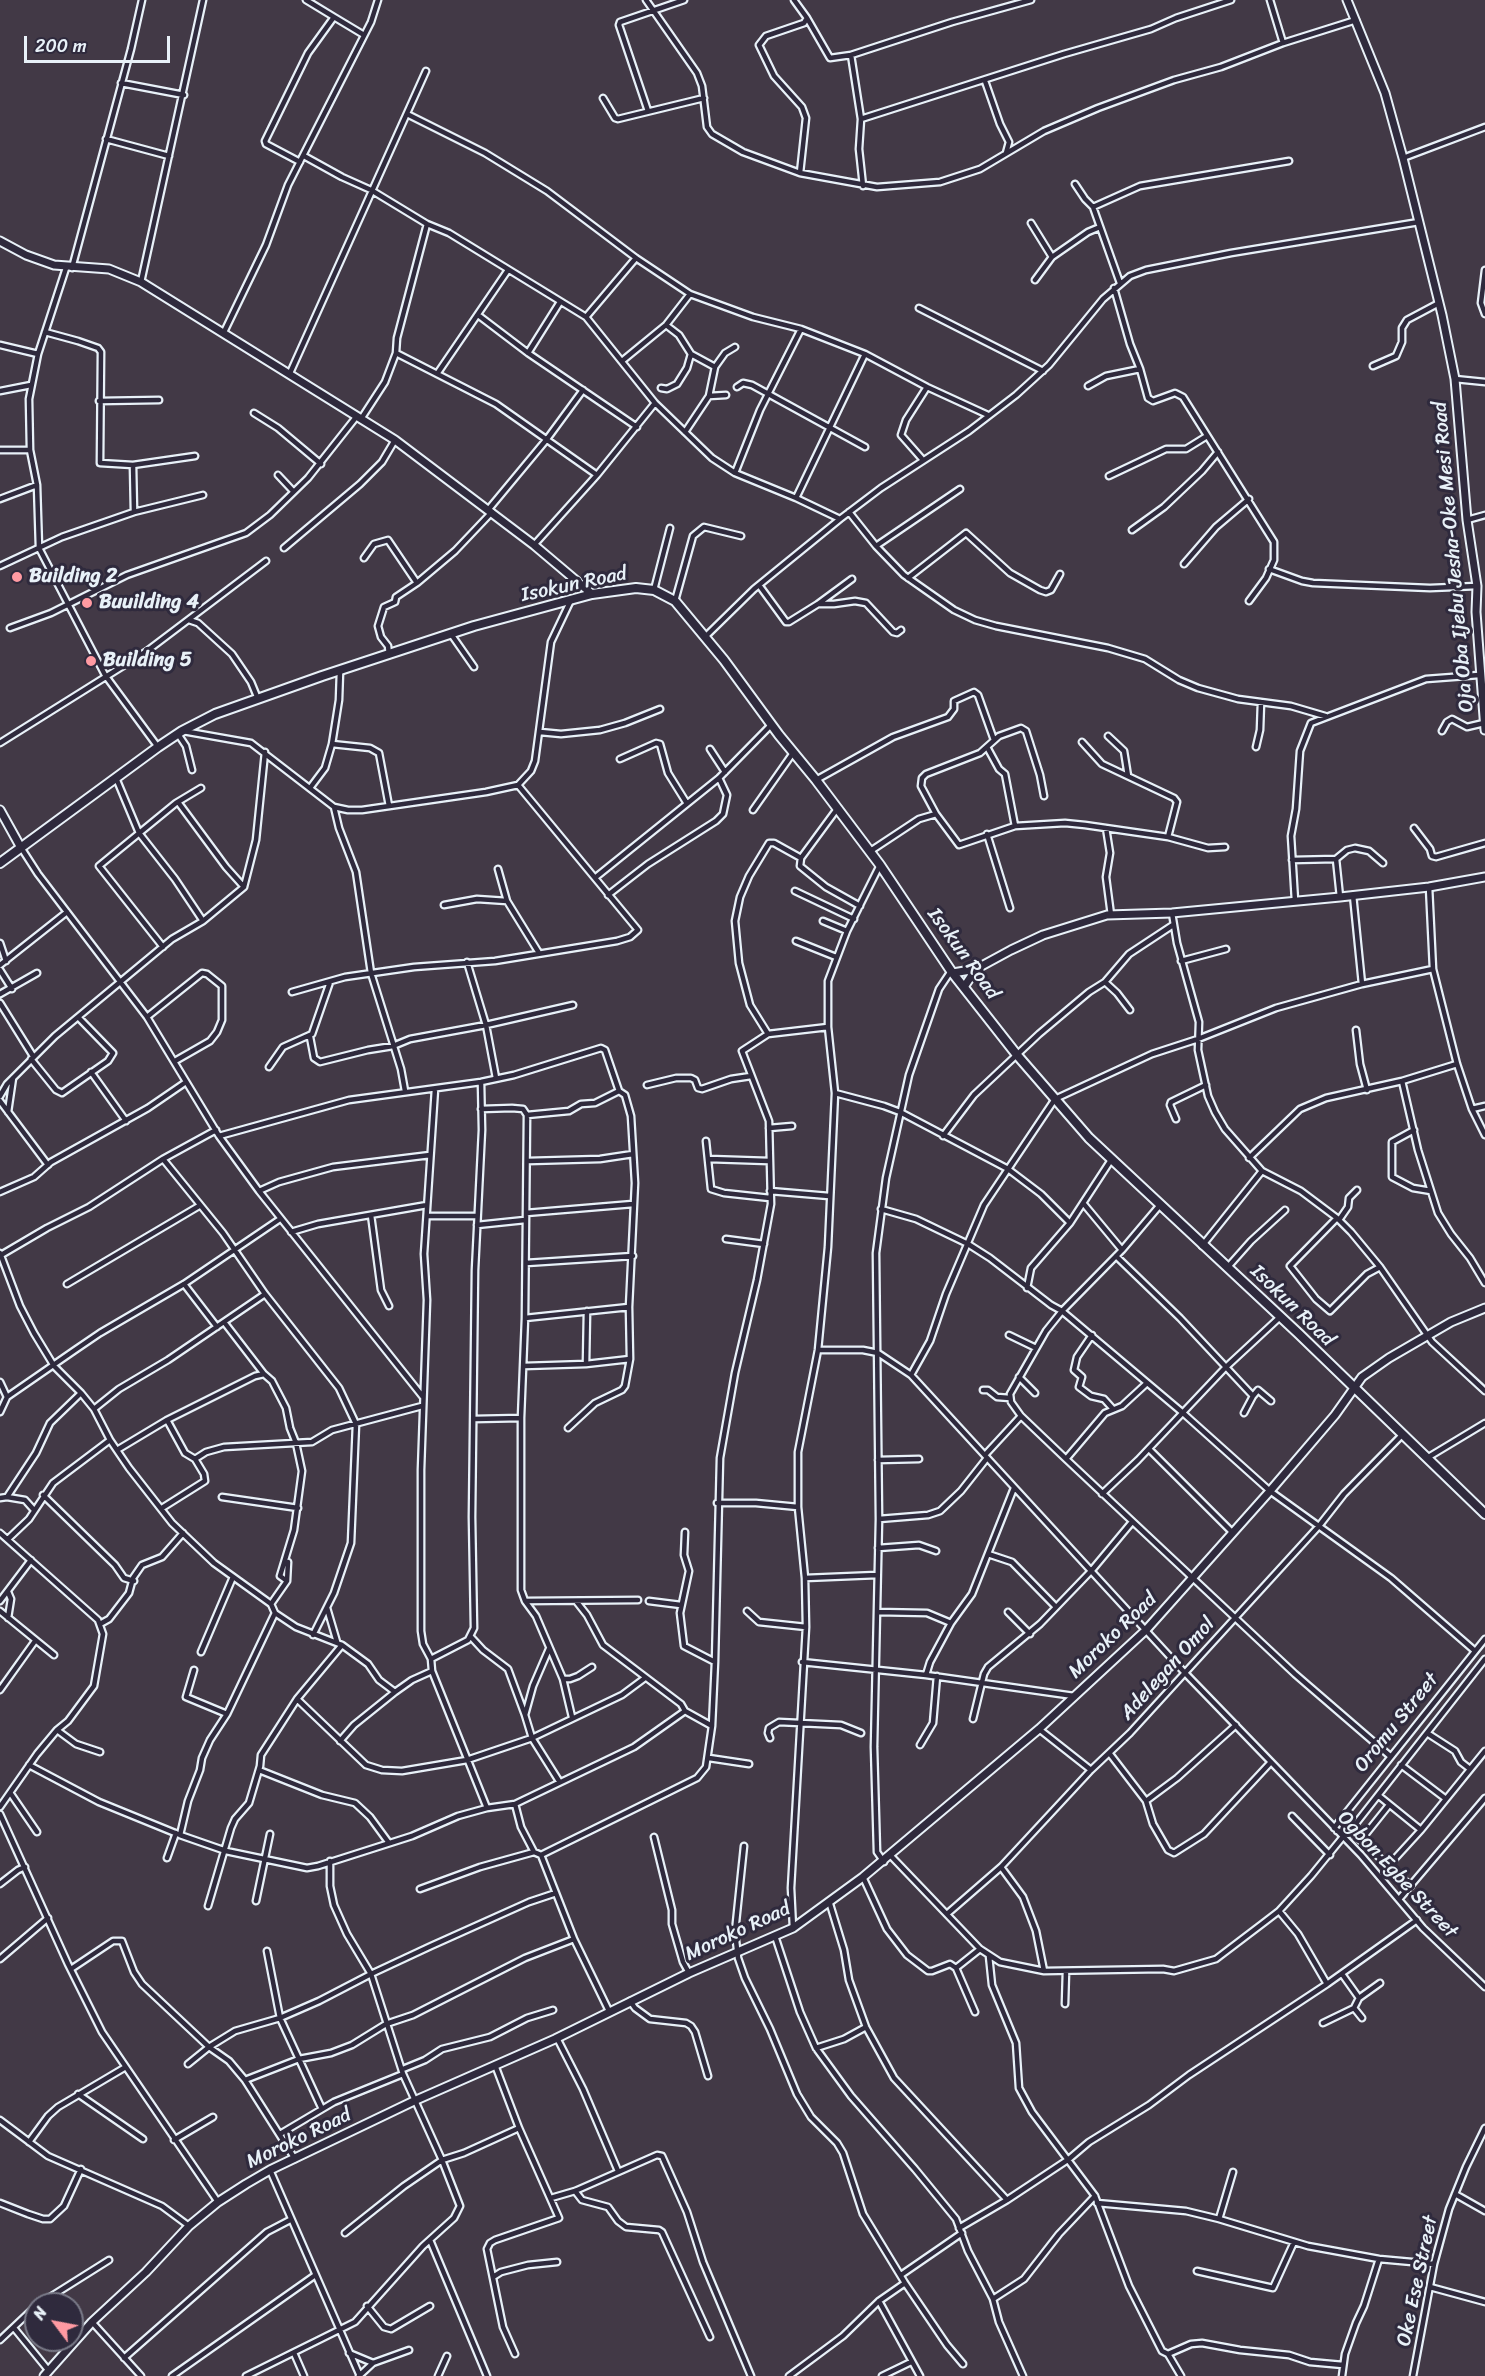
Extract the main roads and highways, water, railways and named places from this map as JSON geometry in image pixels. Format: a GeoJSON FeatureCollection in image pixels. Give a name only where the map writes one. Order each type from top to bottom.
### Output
{"type":"FeatureCollection","features":[{"type":"Feature","properties":{"kind":"main road","name":"Isokun Road"},"geometry":{"type":"LineString","coordinates":[[0,863],[20,846],[158,747],[180,732],[215,714],[451,634],[592,594],[629,588],[654,590],[675,602],[705,637],[880,865],[952,972],[1055,1099],[1111,1160],[1280,1317],[1482,1512]]}},
{"type":"Feature","properties":{"kind":"place","name":"Building 2"},"geometry":{"type":"Point","coordinates":[17,577]}},
{"type":"Feature","properties":{"kind":"place","name":"Buuilding 4"},"geometry":{"type":"Point","coordinates":[87,603]}},
{"type":"Feature","properties":{"kind":"place","name":"Building 5"},"geometry":{"type":"Point","coordinates":[91,661]}}]}
